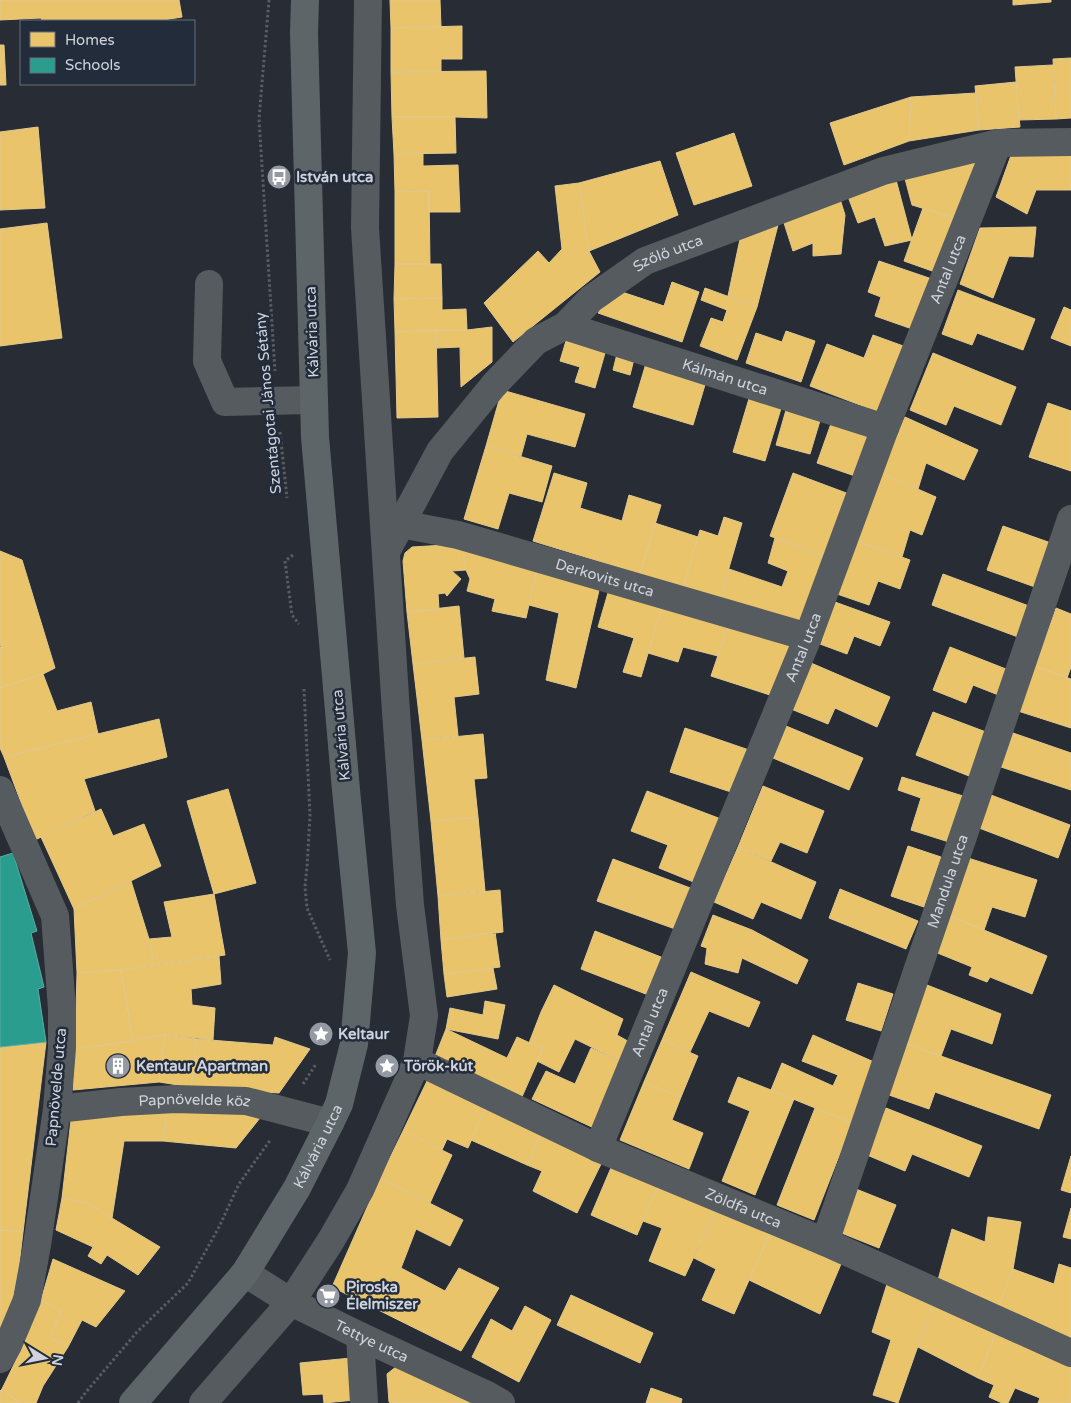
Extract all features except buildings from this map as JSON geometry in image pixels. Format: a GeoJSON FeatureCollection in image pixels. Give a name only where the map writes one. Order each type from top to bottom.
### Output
{"type":"FeatureCollection","features":[{"type":"Feature","properties":{"kind":"street","name":"Kálvária utca"},"geometry":{"type":"LineString","coordinates":[[134,1403],[245,1273],[297,1188],[330,1123],[339,1104],[354,1044],[362,953],[315,437],[304,34],[305,0]]}},
{"type":"Feature","properties":{"kind":"street"},"geometry":{"type":"LineString","coordinates":[[203,1403],[291,1302],[330,1242],[360,1190],[417,1061],[424,1016],[410,905],[365,228],[368,0]]}},
{"type":"Feature","properties":{"kind":"street","name":"Szőlő utca"},"geometry":{"type":"LineString","coordinates":[[386,552],[440,451],[494,385],[536,342],[565,326],[591,299],[644,261],[883,171],[998,143],[1071,142]]}},
{"type":"Feature","properties":{"kind":"street","name":"Antal utca"},"geometry":{"type":"LineString","coordinates":[[598,1148],[808,637],[885,428],[998,143]]}},
{"type":"Feature","properties":{"kind":"street"},"geometry":{"type":"LineString","coordinates":[[210,284],[208,361],[225,402],[314,400]]}},
{"type":"Feature","properties":{"kind":"street","name":"Kálmán utca"},"geometry":{"type":"LineString","coordinates":[[565,326],[885,428]]}},
{"type":"Feature","properties":{"kind":"street","name":"Mandula utca"},"geometry":{"type":"LineString","coordinates":[[825,1242],[1071,519]]}},
{"type":"Feature","properties":{"kind":"street","name":"Derkovits utca"},"geometry":{"type":"LineString","coordinates":[[401,524],[458,534],[808,637]]}},
{"type":"Feature","properties":{"kind":"street","name":"Papnövelde utca"},"geometry":{"type":"LineString","coordinates":[[0,790],[55,916],[62,1028],[57,1109],[27,1300],[0,1359]]}},
{"type":"Feature","properties":{"kind":"street","name":"Zöldfa utca"},"geometry":{"type":"LineString","coordinates":[[417,1061],[598,1148],[825,1242],[1071,1353]]}},
{"type":"Feature","properties":{"kind":"street","name":"Papnövelde köz"},"geometry":{"type":"LineString","coordinates":[[57,1109],[121,1102],[175,1099],[294,1101],[330,1123]]}},
{"type":"Feature","properties":{"kind":"street","name":"Tettye utca"},"geometry":{"type":"LineString","coordinates":[[245,1273],[291,1302],[492,1400]]}},
{"type":"Feature","properties":{"kind":"street"},"geometry":{"type":"LineString","coordinates":[[360,1336],[364,1403]]}},
{"type":"Feature","properties":{"kind":"path","name":"Szentágotai János Sétány"},"geometry":{"type":"LineString","coordinates":[[269,0],[258,119],[277,400],[287,500]]}},
{"type":"Feature","properties":{"kind":"path"},"geometry":{"type":"LineString","coordinates":[[296,551],[293,556],[285,561],[292,615],[300,624],[301,630]]}},
{"type":"Feature","properties":{"kind":"path"},"geometry":{"type":"LineString","coordinates":[[304,685],[310,816],[305,887],[308,908],[332,967]]}},
{"type":"Feature","properties":{"kind":"path"},"geometry":{"type":"LineString","coordinates":[[78,1403],[137,1332],[188,1283],[219,1227],[239,1184],[275,1133],[317,1062]]}},
{"type":"Feature","properties":{"kind":"place","name":"István utca"},"geometry":{"type":"Point","coordinates":[279,177]}},
{"type":"Feature","properties":{"kind":"place","name":"Keltaur"},"geometry":{"type":"Point","coordinates":[321,1034]}},
{"type":"Feature","properties":{"kind":"place","name":"Kentaur Apartman"},"geometry":{"type":"Point","coordinates":[118,1066]}},
{"type":"Feature","properties":{"kind":"place","name":"Török-kút"},"geometry":{"type":"Point","coordinates":[387,1066]}},
{"type":"Feature","properties":{"kind":"place","name":"Piroska Élelmiszer"},"geometry":{"type":"Point","coordinates":[328,1296]}}]}
